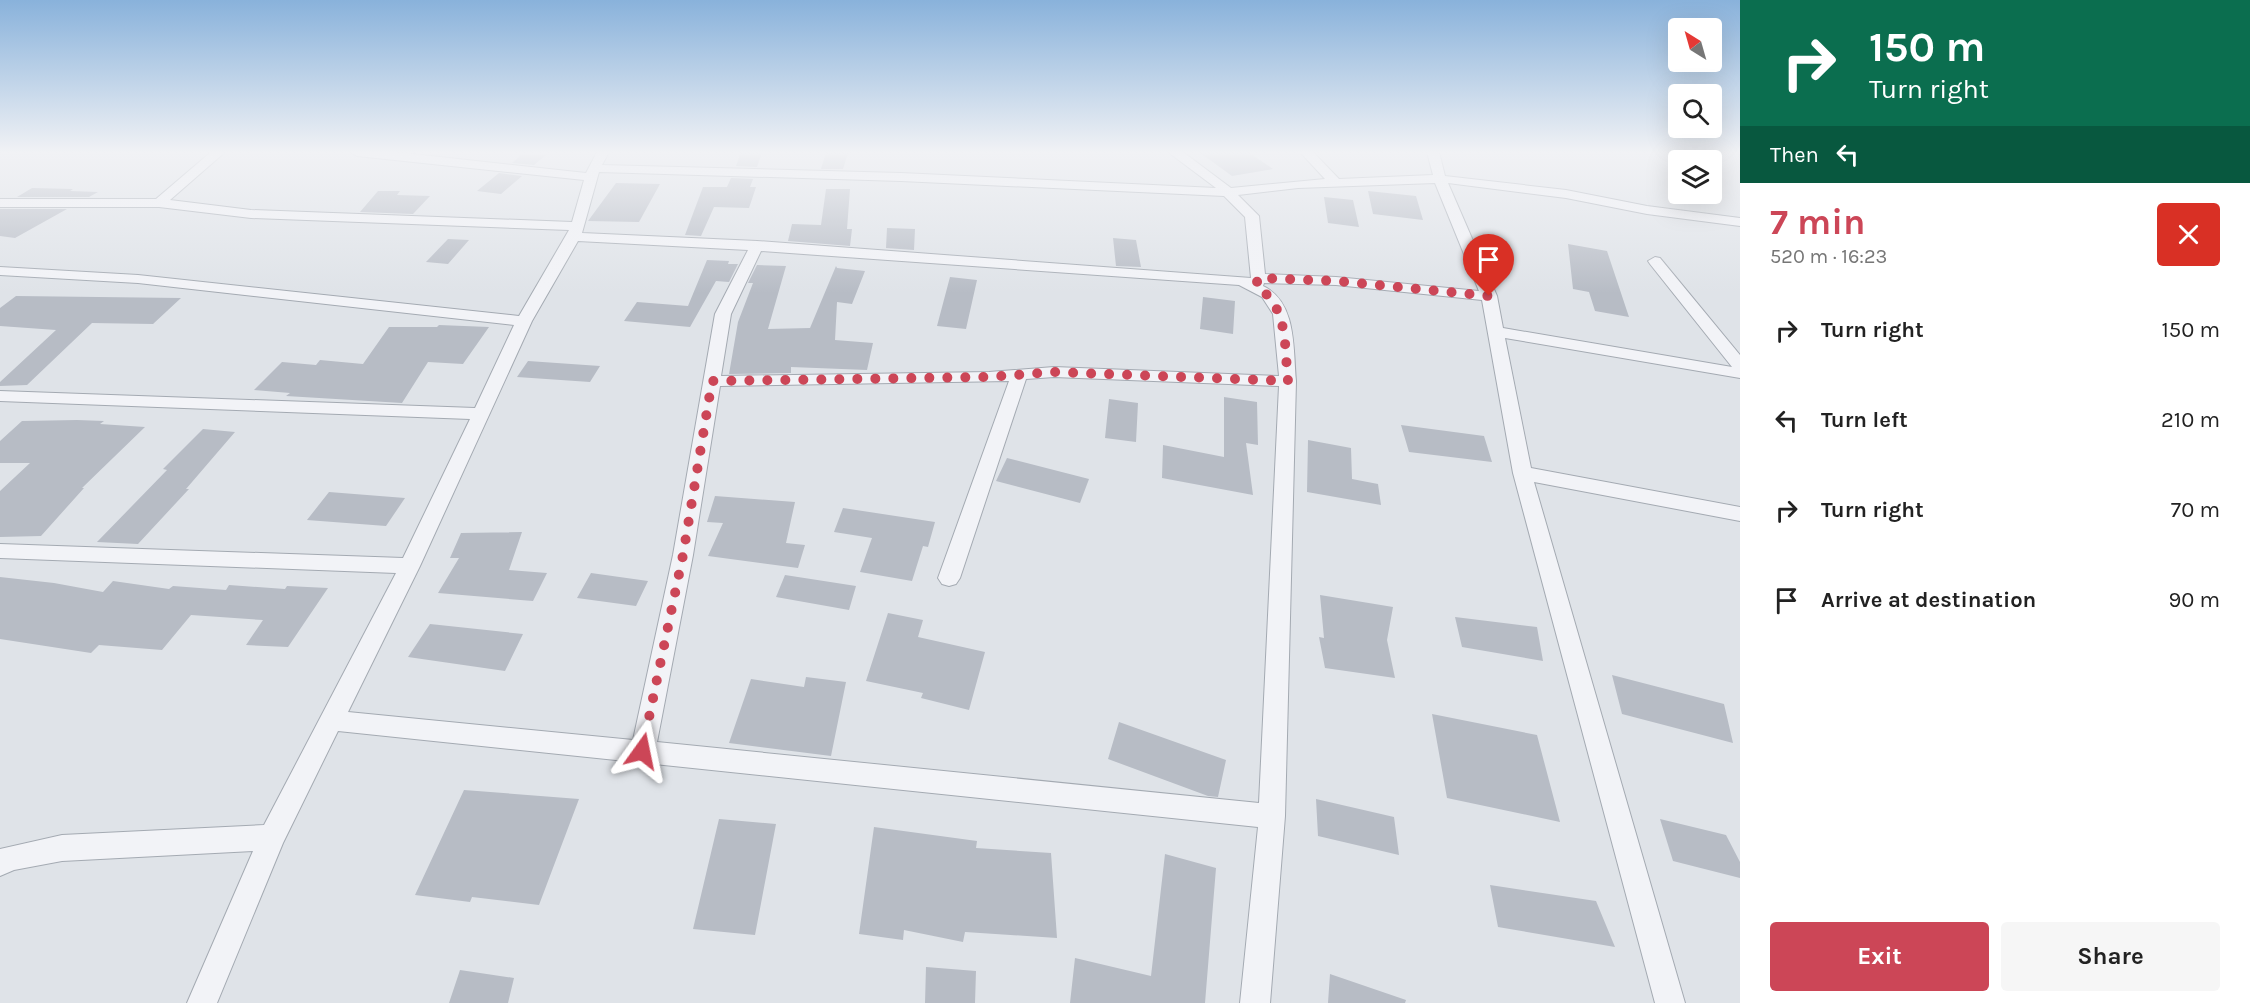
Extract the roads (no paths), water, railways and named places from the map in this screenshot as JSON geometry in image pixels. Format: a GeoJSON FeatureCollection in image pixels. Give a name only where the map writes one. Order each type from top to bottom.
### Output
{"type":"FeatureCollection","features":[{"type":"Feature","properties":{"kind":"street"},"geometry":{"type":"LineString","coordinates":[[159,203],[164,199]]}},
{"type":"Feature","properties":{"kind":"street"},"geometry":{"type":"LineString","coordinates":[[202,1003],[272,837],[410,567],[524,321],[576,232],[586,199]]}},
{"type":"Feature","properties":{"kind":"street"},"geometry":{"type":"LineString","coordinates":[[1235,199],[1252,216],[1257,282],[1281,314],[1288,381],[1272,816],[1255,1003]]}},
{"type":"Feature","properties":{"kind":"street"},"geometry":{"type":"LineString","coordinates":[[1449,199],[1489,296],[1522,473],[1670,1003]]}},
{"type":"Feature","properties":{"kind":"street"},"geometry":{"type":"LineString","coordinates":[[1590,199],[1647,210],[1740,222]]}},
{"type":"Feature","properties":{"kind":"street"},"geometry":{"type":"LineString","coordinates":[[0,203],[159,203],[251,214],[576,232],[1257,282],[1336,281],[1489,296]]}},
{"type":"Feature","properties":{"kind":"street"},"geometry":{"type":"LineString","coordinates":[[642,751],[683,555],[723,314],[757,245]]}},
{"type":"Feature","properties":{"kind":"street"},"geometry":{"type":"LineString","coordinates":[[1655,261],[1740,366]]}},
{"type":"Feature","properties":{"kind":"street"},"geometry":{"type":"LineString","coordinates":[[0,271],[138,279],[524,321]]}},
{"type":"Feature","properties":{"kind":"street"},"geometry":{"type":"LineString","coordinates":[[1496,332],[1740,373]]}},
{"type":"Feature","properties":{"kind":"street"},"geometry":{"type":"LineString","coordinates":[[712,381],[989,377],[1054,372],[1288,381]]}},
{"type":"Feature","properties":{"kind":"street"},"geometry":{"type":"LineString","coordinates":[[949,578],[1019,376]]}},
{"type":"Feature","properties":{"kind":"street"},"geometry":{"type":"LineString","coordinates":[[989,377],[1011,394]]}},
{"type":"Feature","properties":{"kind":"street"},"geometry":{"type":"LineString","coordinates":[[0,396],[482,414]]}},
{"type":"Feature","properties":{"kind":"street"},"geometry":{"type":"LineString","coordinates":[[1522,473],[1740,514]]}},
{"type":"Feature","properties":{"kind":"street"},"geometry":{"type":"LineString","coordinates":[[0,550],[410,567]]}},
{"type":"Feature","properties":{"kind":"street"},"geometry":{"type":"LineString","coordinates":[[330,720],[1272,816]]}},
{"type":"Feature","properties":{"kind":"street"},"geometry":{"type":"LineString","coordinates":[[0,863],[10,858],[62,848],[272,837]]}}]}
